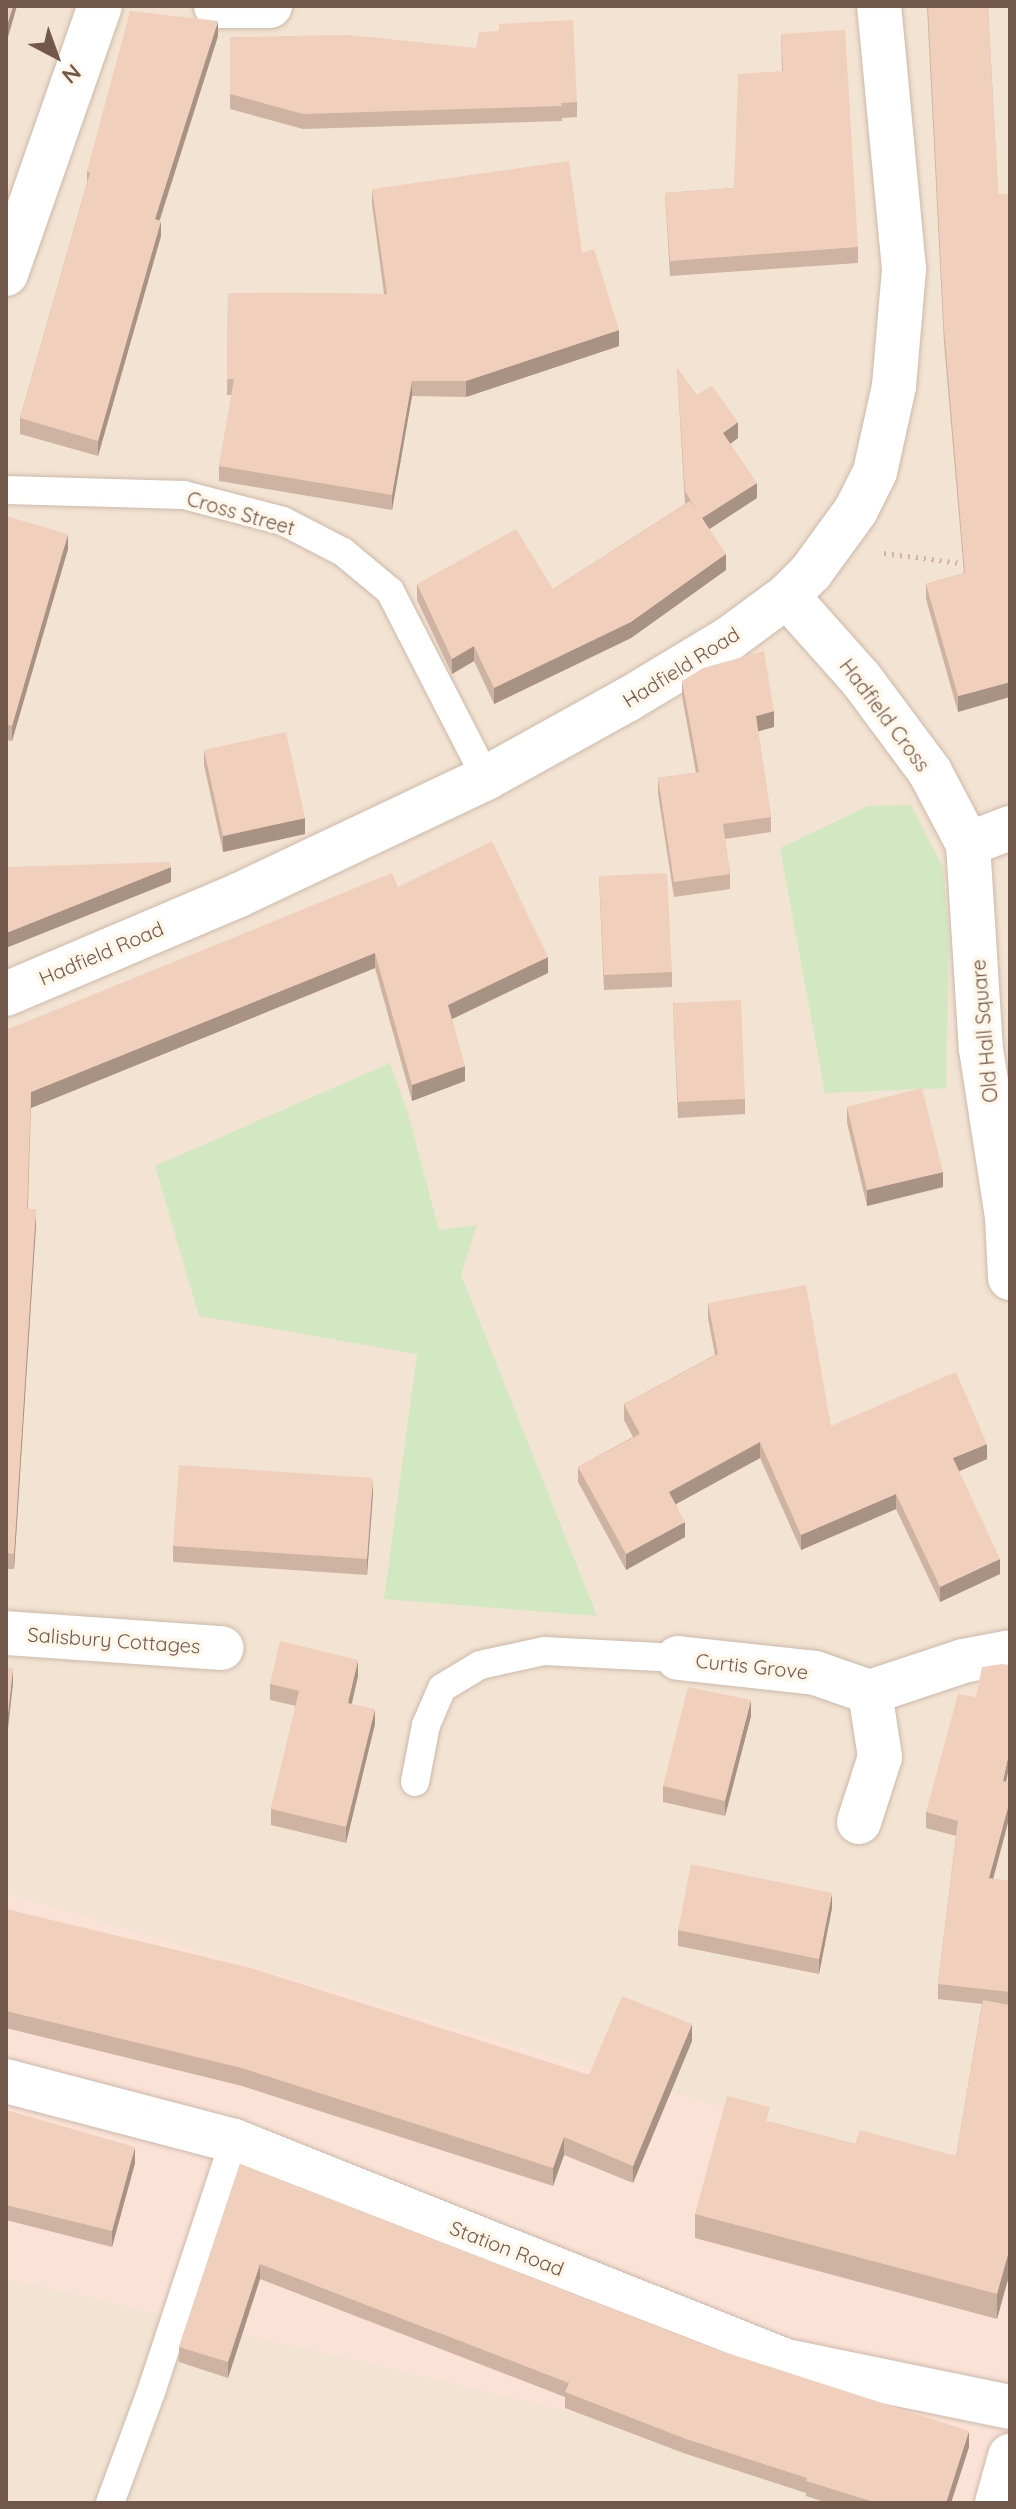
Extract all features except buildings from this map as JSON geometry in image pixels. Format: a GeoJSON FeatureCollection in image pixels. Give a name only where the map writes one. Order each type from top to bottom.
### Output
{"type":"FeatureCollection","features":[{"type":"Feature","properties":{"kind":"street"},"geometry":{"type":"LineString","coordinates":[[6,274],[100,6]]}},
{"type":"Feature","properties":{"kind":"street"},"geometry":{"type":"LineString","coordinates":[[216,6],[270,6]]}},
{"type":"Feature","properties":{"kind":"street","name":"Hadfield Road"},"geometry":{"type":"LineString","coordinates":[[6,994],[239,895],[486,778],[627,700],[730,638],[787,596],[832,546],[875,472],[894,386],[904,269],[879,6]]}},
{"type":"Feature","properties":{"kind":"street","name":"Hadfield Cross"},"geometry":{"type":"LineString","coordinates":[[787,596],[861,679],[930,772],[968,844]]}},
{"type":"Feature","properties":{"kind":"street"},"geometry":{"type":"LineString","coordinates":[[968,844],[1010,828]]}},
{"type":"Feature","properties":{"kind":"street","name":"Old Hall Square"},"geometry":{"type":"LineString","coordinates":[[968,844],[981,1049],[1008,1216],[1010,1278]]}},
{"type":"Feature","properties":{"kind":"street","name":"Salisbury Cottages"},"geometry":{"type":"LineString","coordinates":[[6,1633],[221,1648]]}},
{"type":"Feature","properties":{"kind":"street"},"geometry":{"type":"LineString","coordinates":[[859,1822],[880,1757],[870,1692],[963,1661],[1010,1652]]}},
{"type":"Feature","properties":{"kind":"street","name":"Curtis Grove"},"geometry":{"type":"LineString","coordinates":[[678,1658],[815,1673],[870,1692]]}},
{"type":"Feature","properties":{"kind":"street","name":"Station Road"},"geometry":{"type":"LineString","coordinates":[[6,2081],[234,2141],[786,2361],[1010,2407]]}},
{"type":"Feature","properties":{"kind":"street"},"geometry":{"type":"LineString","coordinates":[[997,2503],[1010,2456]]}},
{"type":"Feature","properties":{"kind":"lane","name":"Cross Street"},"geometry":{"type":"LineString","coordinates":[[6,490],[184,495],[283,521],[343,552],[390,591],[486,778]]}},
{"type":"Feature","properties":{"kind":"lane"},"geometry":{"type":"LineString","coordinates":[[415,1782],[426,1725],[442,1688],[480,1665],[544,1651],[678,1658]]}},
{"type":"Feature","properties":{"kind":"lane"},"geometry":{"type":"LineString","coordinates":[[110,2503],[151,2392],[234,2141]]}},
{"type":"Feature","properties":{"kind":"path"},"geometry":{"type":"LineString","coordinates":[[832,546],[972,564]]}},
{"type":"Feature","properties":{"kind":"shaded area"},"geometry":{"type":"Polygon","coordinates":[[[6,6],[1010,6],[1010,2503],[6,2503],[6,6]]]}},
{"type":"Feature","properties":{"kind":"shaded area"},"geometry":{"type":"Polygon","coordinates":[[[6,1893],[1010,2194],[1010,2503],[959,2503],[6,2278],[6,1893]]]}},
{"type":"Feature","properties":{"kind":"green space"},"geometry":{"type":"Polygon","coordinates":[[[911,805],[943,868],[949,940],[946,1088],[825,1093],[780,848],[868,806],[911,805]]]}},
{"type":"Feature","properties":{"kind":"green space"},"geometry":{"type":"Polygon","coordinates":[[[390,1063],[408,1114],[439,1230],[477,1225],[461,1275],[597,1616],[384,1599],[417,1354],[199,1316],[155,1166],[390,1063]]]}}]}
